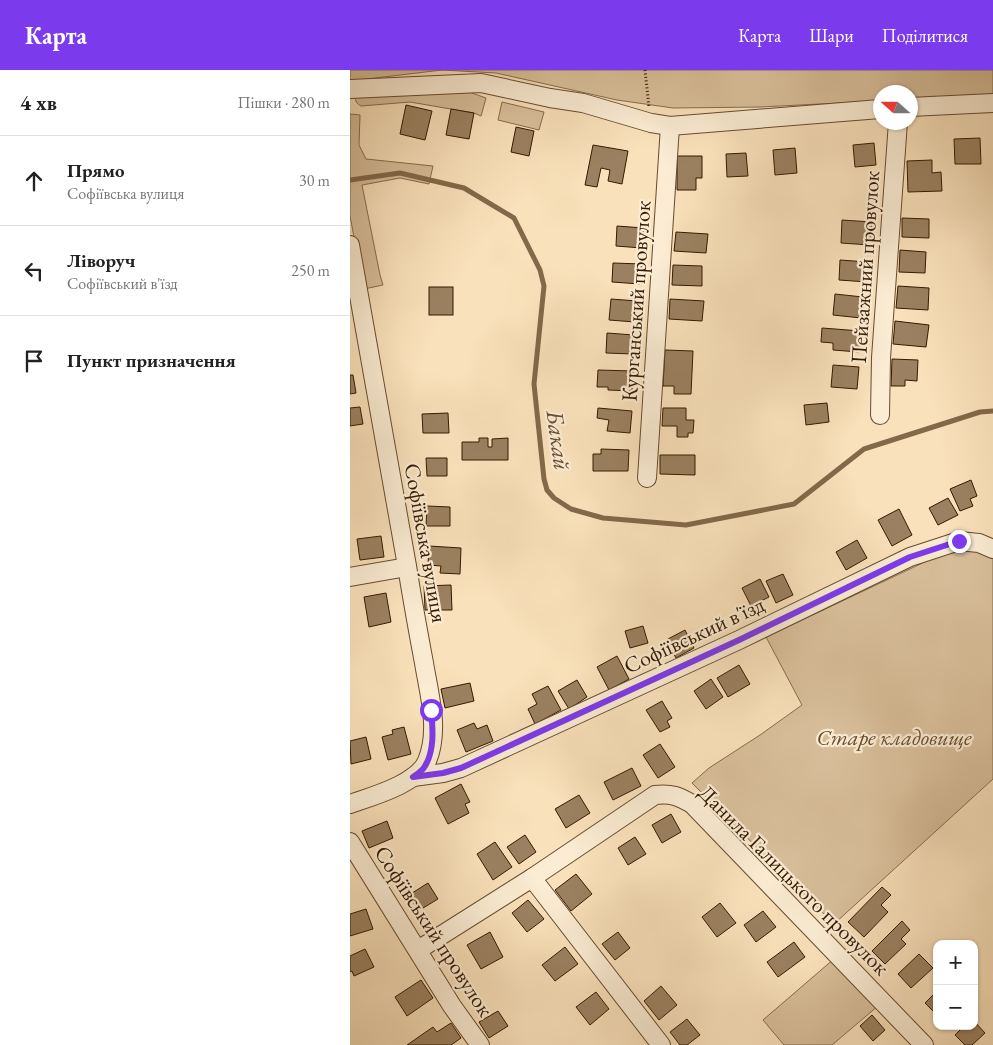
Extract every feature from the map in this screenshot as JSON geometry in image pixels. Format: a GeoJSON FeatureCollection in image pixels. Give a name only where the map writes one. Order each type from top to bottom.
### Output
{"type":"FeatureCollection","features":[{"type":"Feature","properties":{"kind":"street"},"geometry":{"type":"LineString","coordinates":[[350,89],[481,82],[550,98],[584,103],[670,126],[873,110]]}},
{"type":"Feature","properties":{"kind":"street"},"geometry":{"type":"LineString","coordinates":[[918,107],[993,103]]}},
{"type":"Feature","properties":{"kind":"street","name":"Курганський провулок"},"geometry":{"type":"LineString","coordinates":[[647,478],[670,126]]}},
{"type":"Feature","properties":{"kind":"street","name":"Пейзажний провулок"},"geometry":{"type":"LineString","coordinates":[[880,415],[880,358],[897,130]]}},
{"type":"Feature","properties":{"kind":"street","name":"Софіївська вулиця"},"geometry":{"type":"LineString","coordinates":[[350,245],[392,477],[431,710],[433,732],[428,760],[422,770],[391,789],[350,804]]}},
{"type":"Feature","properties":{"kind":"street","name":"Софіївський в'їзд"},"geometry":{"type":"LineString","coordinates":[[413,777],[443,773],[461,768],[739,640],[910,557],[959,541],[979,543],[993,550]]}},
{"type":"Feature","properties":{"kind":"street"},"geometry":{"type":"LineString","coordinates":[[350,576],[407,567]]}},
{"type":"Feature","properties":{"kind":"street","name":"Данила Галицького провулок"},"geometry":{"type":"LineString","coordinates":[[418,950],[532,878],[655,795],[666,793],[678,796],[692,804],[924,1045]]}},
{"type":"Feature","properties":{"kind":"street","name":"Софіївський провулок"},"geometry":{"type":"LineString","coordinates":[[350,842],[452,1006],[480,1045]]}},
{"type":"Feature","properties":{"kind":"street"},"geometry":{"type":"LineString","coordinates":[[532,878],[661,1045]]}},
{"type":"Feature","properties":{"kind":"path"},"geometry":{"type":"LineString","coordinates":[[645,70],[651,122]]}},
{"type":"Feature","properties":{"kind":"green space"},"geometry":{"type":"Polygon","coordinates":[[[350,70],[442,70],[350,81],[350,70]]]}},
{"type":"Feature","properties":{"kind":"green space"},"geometry":{"type":"Polygon","coordinates":[[[442,70],[993,70],[993,96],[918,100],[918,85],[873,85],[873,101],[760,107],[673,108],[617,100],[496,73],[442,70]]]}},
{"type":"Feature","properties":{"kind":"green space"},"geometry":{"type":"Polygon","coordinates":[[[401,92],[469,92],[486,98],[481,116],[474,113],[410,102],[361,106],[356,102],[355,98],[355,96],[401,92]]]}},
{"type":"Feature","properties":{"kind":"green space"},"geometry":{"type":"Polygon","coordinates":[[[502,102],[544,112],[539,130],[498,120],[502,102]]]}},
{"type":"Feature","properties":{"kind":"green space"},"geometry":{"type":"Polygon","coordinates":[[[350,114],[360,115],[359,145],[366,159],[433,166],[429,184],[400,178],[362,185],[383,285],[364,289],[350,216],[350,114]]]}},
{"type":"Feature","properties":{"kind":"green space","name":"Старе кладовище"},"geometry":{"type":"Polygon","coordinates":[[[970,548],[993,557],[993,779],[834,924],[692,783],[709,768],[802,705],[766,637],[950,550],[970,548]]]}},
{"type":"Feature","properties":{"kind":"green space"},"geometry":{"type":"Polygon","coordinates":[[[835,958],[878,1006],[832,1045],[784,1045],[763,1020],[835,958]]]}},
{"type":"Feature","properties":{"kind":"building"},"geometry":{"type":"Polygon","coordinates":[[[406,105],[432,111],[425,140],[400,134],[406,105]]]}},
{"type":"Feature","properties":{"kind":"building"},"geometry":{"type":"Polygon","coordinates":[[[451,109],[474,113],[469,139],[446,135],[451,109]]]}},
{"type":"Feature","properties":{"kind":"building"},"geometry":{"type":"Polygon","coordinates":[[[516,127],[534,131],[529,156],[511,152],[516,127]]]}},
{"type":"Feature","properties":{"kind":"building"},"geometry":{"type":"Polygon","coordinates":[[[980,138],[981,164],[955,164],[954,139],[980,138]]]}},
{"type":"Feature","properties":{"kind":"building"},"geometry":{"type":"Polygon","coordinates":[[[874,143],[876,165],[855,167],[853,145],[874,143]]]}},
{"type":"Feature","properties":{"kind":"building"},"geometry":{"type":"Polygon","coordinates":[[[593,145],[628,151],[622,184],[608,181],[610,170],[601,168],[597,187],[585,185],[593,145]]]}},
{"type":"Feature","properties":{"kind":"building"},"geometry":{"type":"Polygon","coordinates":[[[795,148],[797,173],[775,175],[773,150],[795,148]]]}},
{"type":"Feature","properties":{"kind":"building"},"geometry":{"type":"Polygon","coordinates":[[[746,153],[748,176],[727,177],[726,154],[746,153]]]}},
{"type":"Feature","properties":{"kind":"building"},"geometry":{"type":"Polygon","coordinates":[[[677,156],[702,156],[702,178],[696,178],[696,190],[677,190],[677,156]]]}},
{"type":"Feature","properties":{"kind":"building"},"geometry":{"type":"Polygon","coordinates":[[[932,160],[932,173],[941,172],[942,191],[908,192],[907,161],[932,160]]]}},
{"type":"Feature","properties":{"kind":"building"},"geometry":{"type":"Polygon","coordinates":[[[902,218],[929,219],[929,238],[902,237],[902,218]]]}},
{"type":"Feature","properties":{"kind":"building"},"geometry":{"type":"Polygon","coordinates":[[[842,220],[872,222],[870,245],[841,243],[842,220]]]}},
{"type":"Feature","properties":{"kind":"building"},"geometry":{"type":"Polygon","coordinates":[[[617,226],[644,228],[642,248],[616,246],[617,226]]]}},
{"type":"Feature","properties":{"kind":"building"},"geometry":{"type":"Polygon","coordinates":[[[676,232],[708,234],[706,253],[674,251],[676,232]]]}},
{"type":"Feature","properties":{"kind":"building"},"geometry":{"type":"Polygon","coordinates":[[[900,250],[926,252],[925,273],[899,272],[900,250]]]}},
{"type":"Feature","properties":{"kind":"building"},"geometry":{"type":"Polygon","coordinates":[[[840,260],[868,262],[867,282],[839,280],[840,260]]]}},
{"type":"Feature","properties":{"kind":"building"},"geometry":{"type":"Polygon","coordinates":[[[613,263],[642,264],[640,284],[612,282],[613,263]]]}},
{"type":"Feature","properties":{"kind":"building"},"geometry":{"type":"Polygon","coordinates":[[[673,265],[702,266],[702,286],[672,285],[673,265]]]}},
{"type":"Feature","properties":{"kind":"building"},"geometry":{"type":"Polygon","coordinates":[[[898,286],[929,288],[928,310],[896,308],[898,286]]]}},
{"type":"Feature","properties":{"kind":"building"},"geometry":{"type":"Polygon","coordinates":[[[429,287],[453,287],[453,315],[429,315],[429,287]]]}},
{"type":"Feature","properties":{"kind":"building"},"geometry":{"type":"Polygon","coordinates":[[[835,294],[863,297],[861,318],[833,315],[835,294]]]}},
{"type":"Feature","properties":{"kind":"building"},"geometry":{"type":"Polygon","coordinates":[[[611,299],[637,301],[635,322],[609,320],[611,299]]]}},
{"type":"Feature","properties":{"kind":"building"},"geometry":{"type":"Polygon","coordinates":[[[670,299],[704,301],[702,321],[669,319],[670,299]]]}},
{"type":"Feature","properties":{"kind":"building"},"geometry":{"type":"Polygon","coordinates":[[[895,321],[929,325],[926,347],[893,344],[895,321]]]}},
{"type":"Feature","properties":{"kind":"building"},"geometry":{"type":"Polygon","coordinates":[[[822,328],[861,331],[859,352],[833,350],[833,343],[821,342],[822,328]]]}},
{"type":"Feature","properties":{"kind":"building"},"geometry":{"type":"Polygon","coordinates":[[[607,333],[634,335],[633,354],[606,353],[607,333]]]}},
{"type":"Feature","properties":{"kind":"building"},"geometry":{"type":"Polygon","coordinates":[[[665,350],[693,351],[691,394],[674,394],[674,386],[663,386],[665,350]]]}},
{"type":"Feature","properties":{"kind":"building"},"geometry":{"type":"Polygon","coordinates":[[[892,359],[918,360],[917,381],[905,380],[905,386],[891,386],[892,359]]]}},
{"type":"Feature","properties":{"kind":"building"},"geometry":{"type":"Polygon","coordinates":[[[833,365],[859,367],[857,389],[831,387],[833,365]]]}},
{"type":"Feature","properties":{"kind":"building"},"geometry":{"type":"Polygon","coordinates":[[[598,370],[633,371],[632,391],[608,390],[608,387],[597,387],[598,370]]]}},
{"type":"Feature","properties":{"kind":"building"},"geometry":{"type":"Polygon","coordinates":[[[350,375],[353,375],[356,393],[350,394],[350,375]]]}},
{"type":"Feature","properties":{"kind":"building"},"geometry":{"type":"Polygon","coordinates":[[[827,403],[829,422],[806,425],[804,405],[827,403]]]}},
{"type":"Feature","properties":{"kind":"building"},"geometry":{"type":"Polygon","coordinates":[[[360,407],[363,424],[350,426],[350,408],[360,407]]]}},
{"type":"Feature","properties":{"kind":"building"},"geometry":{"type":"Polygon","coordinates":[[[598,408],[632,411],[630,433],[607,431],[609,420],[597,418],[598,408]]]}},
{"type":"Feature","properties":{"kind":"building"},"geometry":{"type":"Polygon","coordinates":[[[663,408],[686,408],[686,420],[694,420],[693,433],[688,433],[688,437],[677,437],[677,426],[662,426],[663,408]]]}},
{"type":"Feature","properties":{"kind":"building"},"geometry":{"type":"Polygon","coordinates":[[[448,413],[449,433],[423,433],[422,414],[448,413]]]}},
{"type":"Feature","properties":{"kind":"building"},"geometry":{"type":"Polygon","coordinates":[[[479,438],[488,438],[488,447],[492,447],[492,439],[508,438],[508,460],[462,460],[462,442],[479,442],[479,438]]]}},
{"type":"Feature","properties":{"kind":"building"},"geometry":{"type":"Polygon","coordinates":[[[601,449],[629,450],[628,471],[593,471],[593,454],[601,454],[601,449]]]}},
{"type":"Feature","properties":{"kind":"building"},"geometry":{"type":"Polygon","coordinates":[[[660,455],[695,455],[695,475],[660,474],[660,455]]]}},
{"type":"Feature","properties":{"kind":"building"},"geometry":{"type":"Polygon","coordinates":[[[426,458],[447,458],[447,476],[427,476],[426,458]]]}},
{"type":"Feature","properties":{"kind":"building"},"geometry":{"type":"Polygon","coordinates":[[[971,480],[977,496],[970,499],[973,506],[960,511],[950,489],[971,480]]]}},
{"type":"Feature","properties":{"kind":"building"},"geometry":{"type":"Polygon","coordinates":[[[948,498],[958,515],[938,525],[929,508],[948,498]]]}},
{"type":"Feature","properties":{"kind":"building"},"geometry":{"type":"Polygon","coordinates":[[[427,506],[450,507],[450,526],[426,526],[427,506]]]}},
{"type":"Feature","properties":{"kind":"building"},"geometry":{"type":"Polygon","coordinates":[[[899,509],[912,535],[892,546],[878,520],[899,509]]]}},
{"type":"Feature","properties":{"kind":"building"},"geometry":{"type":"Polygon","coordinates":[[[381,536],[384,557],[360,560],[357,539],[381,536]]]}},
{"type":"Feature","properties":{"kind":"building"},"geometry":{"type":"Polygon","coordinates":[[[857,540],[867,558],[846,570],[836,552],[857,540]]]}},
{"type":"Feature","properties":{"kind":"building"},"geometry":{"type":"Polygon","coordinates":[[[429,546],[461,548],[460,574],[440,573],[441,566],[428,565],[429,546]]]}},
{"type":"Feature","properties":{"kind":"building"},"geometry":{"type":"Polygon","coordinates":[[[783,574],[793,595],[776,603],[766,581],[783,574]]]}},
{"type":"Feature","properties":{"kind":"building"},"geometry":{"type":"Polygon","coordinates":[[[760,579],[769,597],[751,606],[742,588],[760,579]]]}},
{"type":"Feature","properties":{"kind":"building"},"geometry":{"type":"Polygon","coordinates":[[[451,585],[452,610],[425,610],[424,586],[451,585]]]}},
{"type":"Feature","properties":{"kind":"building"},"geometry":{"type":"Polygon","coordinates":[[[386,593],[391,622],[369,627],[364,597],[386,593]]]}},
{"type":"Feature","properties":{"kind":"building"},"geometry":{"type":"Polygon","coordinates":[[[643,626],[648,643],[630,648],[625,631],[643,626]]]}},
{"type":"Feature","properties":{"kind":"building"},"geometry":{"type":"Polygon","coordinates":[[[685,630],[694,648],[676,658],[666,640],[685,630]]]}},
{"type":"Feature","properties":{"kind":"building"},"geometry":{"type":"Polygon","coordinates":[[[617,656],[629,679],[609,690],[597,667],[617,656]]]}},
{"type":"Feature","properties":{"kind":"building"},"geometry":{"type":"Polygon","coordinates":[[[739,665],[750,684],[728,697],[717,678],[739,665]]]}},
{"type":"Feature","properties":{"kind":"building"},"geometry":{"type":"Polygon","coordinates":[[[711,679],[723,697],[706,709],[694,691],[711,679]]]}},
{"type":"Feature","properties":{"kind":"building"},"geometry":{"type":"Polygon","coordinates":[[[577,680],[587,697],[569,709],[558,691],[577,680]]]}},
{"type":"Feature","properties":{"kind":"building"},"geometry":{"type":"Polygon","coordinates":[[[470,683],[474,701],[445,708],[441,689],[470,683]]]}},
{"type":"Feature","properties":{"kind":"building"},"geometry":{"type":"Polygon","coordinates":[[[548,686],[561,710],[535,724],[528,709],[537,704],[532,694],[548,686]]]}},
{"type":"Feature","properties":{"kind":"building"},"geometry":{"type":"Polygon","coordinates":[[[662,701],[672,718],[667,721],[670,727],[660,732],[646,710],[662,701]]]}},
{"type":"Feature","properties":{"kind":"building"},"geometry":{"type":"Polygon","coordinates":[[[474,723],[477,729],[487,725],[493,741],[466,752],[457,730],[474,723]]]}},
{"type":"Feature","properties":{"kind":"building"},"geometry":{"type":"Polygon","coordinates":[[[404,727],[411,754],[388,760],[382,737],[393,734],[392,730],[404,727]]]}},
{"type":"Feature","properties":{"kind":"building"},"geometry":{"type":"Polygon","coordinates":[[[366,737],[371,759],[351,764],[350,741],[366,737]]]}},
{"type":"Feature","properties":{"kind":"building"},"geometry":{"type":"Polygon","coordinates":[[[660,744],[675,767],[658,778],[643,755],[660,744]]]}},
{"type":"Feature","properties":{"kind":"building"},"geometry":{"type":"Polygon","coordinates":[[[632,768],[641,786],[613,800],[604,782],[632,768]]]}},
{"type":"Feature","properties":{"kind":"building"},"geometry":{"type":"Polygon","coordinates":[[[461,784],[470,802],[465,804],[469,813],[448,824],[435,798],[461,784]]]}},
{"type":"Feature","properties":{"kind":"building"},"geometry":{"type":"Polygon","coordinates":[[[579,795],[590,813],[566,828],[555,809],[579,795]]]}},
{"type":"Feature","properties":{"kind":"building"},"geometry":{"type":"Polygon","coordinates":[[[671,814],[681,832],[662,843],[652,825],[671,814]]]}},
{"type":"Feature","properties":{"kind":"building"},"geometry":{"type":"Polygon","coordinates":[[[387,821],[393,838],[369,848],[362,831],[387,821]]]}},
{"type":"Feature","properties":{"kind":"building"},"geometry":{"type":"Polygon","coordinates":[[[525,835],[536,852],[519,864],[507,847],[525,835]]]}},
{"type":"Feature","properties":{"kind":"building"},"geometry":{"type":"Polygon","coordinates":[[[635,837],[646,854],[628,865],[618,848],[635,837]]]}},
{"type":"Feature","properties":{"kind":"building"},"geometry":{"type":"Polygon","coordinates":[[[495,842],[512,867],[493,880],[477,854],[495,842]]]}},
{"type":"Feature","properties":{"kind":"building"},"geometry":{"type":"Polygon","coordinates":[[[576,874],[592,894],[571,911],[555,890],[576,874]]]}},
{"type":"Feature","properties":{"kind":"building"},"geometry":{"type":"Polygon","coordinates":[[[428,883],[438,899],[418,911],[409,895],[428,883]]]}},
{"type":"Feature","properties":{"kind":"building"},"geometry":{"type":"Polygon","coordinates":[[[882,887],[891,895],[881,905],[888,912],[864,937],[848,922],[882,887]]]}},
{"type":"Feature","properties":{"kind":"building"},"geometry":{"type":"Polygon","coordinates":[[[528,900],[544,919],[527,932],[512,913],[528,900]]]}},
{"type":"Feature","properties":{"kind":"building"},"geometry":{"type":"Polygon","coordinates":[[[720,903],[736,923],[717,937],[702,917],[720,903]]]}},
{"type":"Feature","properties":{"kind":"building"},"geometry":{"type":"Polygon","coordinates":[[[366,909],[373,929],[350,936],[350,914],[366,909]]]}},
{"type":"Feature","properties":{"kind":"building"},"geometry":{"type":"Polygon","coordinates":[[[763,911],[776,927],[756,942],[744,925],[763,911]]]}},
{"type":"Feature","properties":{"kind":"building"},"geometry":{"type":"Polygon","coordinates":[[[902,921],[910,930],[901,939],[906,944],[885,964],[872,951],[902,921]]]}},
{"type":"Feature","properties":{"kind":"building"},"geometry":{"type":"Polygon","coordinates":[[[490,932],[503,957],[481,969],[467,945],[490,932]]]}},
{"type":"Feature","properties":{"kind":"building"},"geometry":{"type":"Polygon","coordinates":[[[618,932],[630,948],[615,960],[602,944],[618,932]]]}},
{"type":"Feature","properties":{"kind":"building"},"geometry":{"type":"Polygon","coordinates":[[[794,942],[805,957],[778,977],[767,962],[794,942]]]}},
{"type":"Feature","properties":{"kind":"building"},"geometry":{"type":"Polygon","coordinates":[[[565,947],[578,964],[555,981],[542,965],[565,947]]]}},
{"type":"Feature","properties":{"kind":"building"},"geometry":{"type":"Polygon","coordinates":[[[365,949],[374,967],[354,976],[352,971],[350,972],[350,956],[365,949]]]}},
{"type":"Feature","properties":{"kind":"building"},"geometry":{"type":"Polygon","coordinates":[[[919,954],[933,968],[911,988],[898,974],[919,954]]]}},
{"type":"Feature","properties":{"kind":"building"},"geometry":{"type":"Polygon","coordinates":[[[421,980],[433,998],[407,1016],[395,997],[421,980]]]}},
{"type":"Feature","properties":{"kind":"building"},"geometry":{"type":"Polygon","coordinates":[[[661,986],[677,1005],[659,1020],[644,1001],[661,986]]]}},
{"type":"Feature","properties":{"kind":"building"},"geometry":{"type":"Polygon","coordinates":[[[596,992],[609,1009],[590,1025],[576,1007],[596,992]]]}},
{"type":"Feature","properties":{"kind":"building"},"geometry":{"type":"Polygon","coordinates":[[[933,995],[933,1011],[925,1003],[933,995]]]}},
{"type":"Feature","properties":{"kind":"building"},"geometry":{"type":"Polygon","coordinates":[[[498,1011],[508,1026],[489,1038],[479,1022],[498,1011]]]}},
{"type":"Feature","properties":{"kind":"building"},"geometry":{"type":"Polygon","coordinates":[[[872,1015],[885,1030],[873,1041],[860,1026],[872,1015]]]}},
{"type":"Feature","properties":{"kind":"building"},"geometry":{"type":"Polygon","coordinates":[[[687,1019],[700,1035],[687,1045],[680,1045],[670,1032],[687,1019]]]}},
{"type":"Feature","properties":{"kind":"building"},"geometry":{"type":"Polygon","coordinates":[[[451,1023],[461,1038],[451,1045],[407,1045],[433,1027],[437,1032],[451,1023]]]}},
{"type":"Feature","properties":{"kind":"building"},"geometry":{"type":"Polygon","coordinates":[[[978,1025],[985,1033],[972,1045],[965,1045],[955,1035],[960,1030],[978,1030],[978,1025]]]}},
{"type":"Feature","properties":{"kind":"waterway","name":"Бакай"},"geometry":{"type":"LineString","coordinates":[[350,180],[400,173],[464,188],[514,218],[540,270],[544,286],[534,384],[544,479],[547,490],[554,498],[571,509],[603,518],[686,525],[794,504],[864,449],[980,412],[993,411]]}},
{"type":"Feature","properties":{"kind":"route"},"geometry":{"type":"LineString","coordinates":[[431,710],[432,746],[428,760],[422,770],[413,777],[443,773],[461,768],[739,640],[910,557],[959,541]]}}]}
